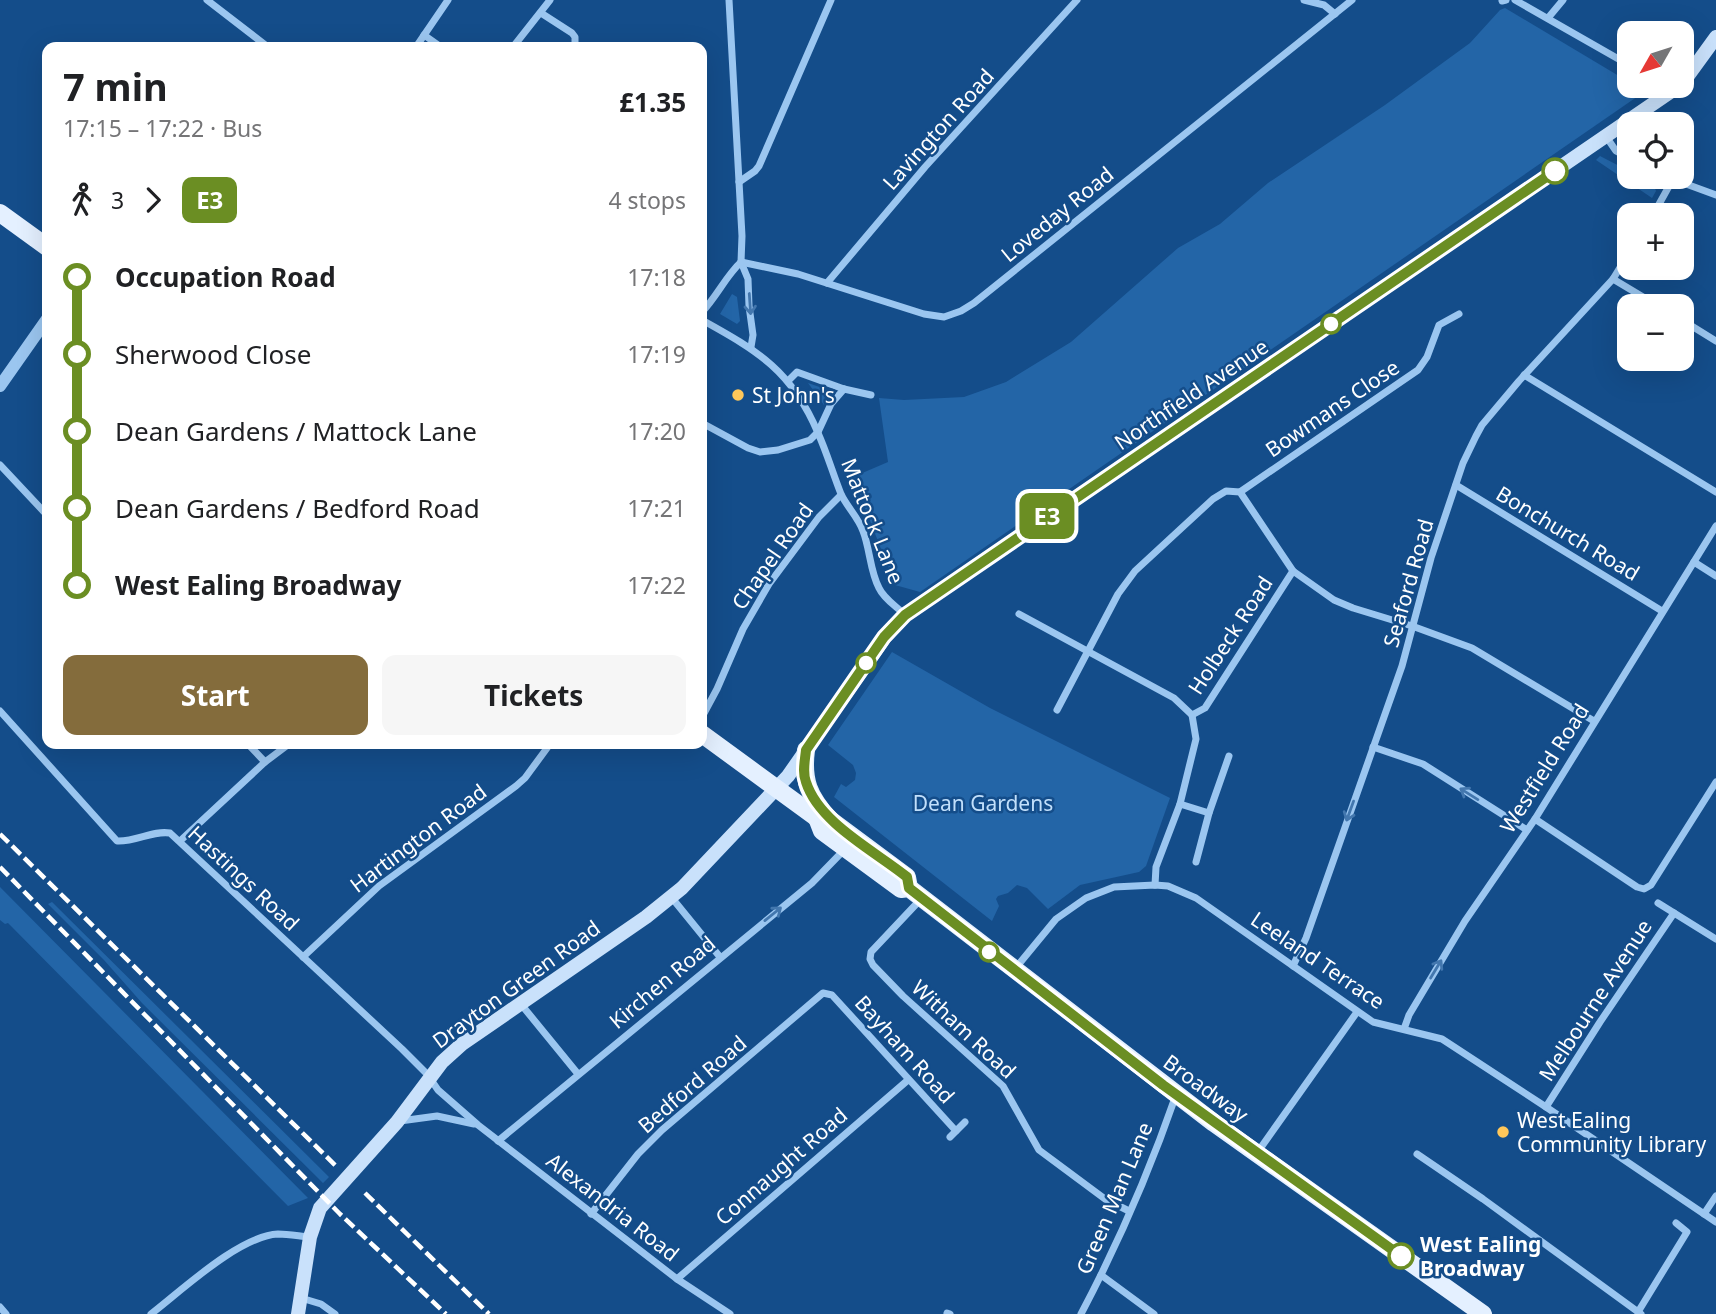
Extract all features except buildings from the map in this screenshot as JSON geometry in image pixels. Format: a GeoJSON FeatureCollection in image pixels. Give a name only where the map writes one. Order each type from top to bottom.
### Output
{"type":"FeatureCollection","features":[{"type":"Feature","properties":{"kind":"main road","name":"Northfield Avenue"},"geometry":{"type":"LineString","coordinates":[[1694,66],[1714,45]]}},
{"type":"Feature","properties":{"kind":"main road","name":"Northfield Avenue"},"geometry":{"type":"LineString","coordinates":[[776,789],[884,637],[905,615],[1658,98]]}},
{"type":"Feature","properties":{"kind":"main road"},"geometry":{"type":"LineString","coordinates":[[0,214],[42,243]]}},
{"type":"Feature","properties":{"kind":"main road","name":"Broadway"},"geometry":{"type":"LineString","coordinates":[[707,738],[776,789],[907,877],[916,893],[1176,1095],[1483,1314]]}},
{"type":"Feature","properties":{"kind":"main road"},"geometry":{"type":"LineString","coordinates":[[806,750],[806,782],[823,819]]}},
{"type":"Feature","properties":{"kind":"main road","name":"Drayton Green Road"},"geometry":{"type":"LineString","coordinates":[[298,1314],[310,1237],[317,1214],[325,1201],[397,1122],[449,1055],[672,898],[776,789]]}},
{"type":"Feature","properties":{"kind":"main road","name":"Broadway"},"geometry":{"type":"LineString","coordinates":[[823,819],[822,831],[901,889],[916,893]]}},
{"type":"Feature","properties":{"kind":"street"},"geometry":{"type":"LineString","coordinates":[[207,0],[262,42]]}},
{"type":"Feature","properties":{"kind":"street"},"geometry":{"type":"LineString","coordinates":[[419,42],[449,0]]}},
{"type":"Feature","properties":{"kind":"street"},"geometry":{"type":"LineString","coordinates":[[517,42],[550,0]]}},
{"type":"Feature","properties":{"kind":"street"},"geometry":{"type":"LineString","coordinates":[[729,0],[741,262],[748,279],[753,335],[751,347]]}},
{"type":"Feature","properties":{"kind":"street"},"geometry":{"type":"LineString","coordinates":[[739,182],[755,172],[759,166],[831,0]]}},
{"type":"Feature","properties":{"kind":"street","name":"Lavington Road"},"geometry":{"type":"LineString","coordinates":[[827,284],[925,167],[1076,0]]}},
{"type":"Feature","properties":{"kind":"street"},"geometry":{"type":"LineString","coordinates":[[1304,0],[1324,5],[1335,15]]}},
{"type":"Feature","properties":{"kind":"street","name":"Loveday Road"},"geometry":{"type":"LineString","coordinates":[[741,262],[798,274],[924,314],[944,317],[961,311],[1352,0]]}},
{"type":"Feature","properties":{"kind":"street"},"geometry":{"type":"LineString","coordinates":[[1515,0],[1617,58]]}},
{"type":"Feature","properties":{"kind":"street"},"geometry":{"type":"LineString","coordinates":[[1548,18],[1563,0]]}},
{"type":"Feature","properties":{"kind":"street"},"geometry":{"type":"LineString","coordinates":[[541,12],[572,33],[575,42]]}},
{"type":"Feature","properties":{"kind":"street"},"geometry":{"type":"LineString","coordinates":[[424,35],[434,42]]}},
{"type":"Feature","properties":{"kind":"street"},"geometry":{"type":"LineString","coordinates":[[1605,135],[1617,152]]}},
{"type":"Feature","properties":{"kind":"street"},"geometry":{"type":"LineString","coordinates":[[1694,187],[1716,195]]}},
{"type":"Feature","properties":{"kind":"street"},"geometry":{"type":"LineString","coordinates":[[707,306],[741,262]]}},
{"type":"Feature","properties":{"kind":"street","name":"Seaford Road"},"geometry":{"type":"LineString","coordinates":[[1293,966],[1306,938],[1402,666],[1431,558],[1455,485],[1482,425],[1617,272]]}},
{"type":"Feature","properties":{"kind":"street"},"geometry":{"type":"LineString","coordinates":[[1613,279],[1638,294]]}},
{"type":"Feature","properties":{"kind":"street","name":"Bowmans Close"},"geometry":{"type":"LineString","coordinates":[[1058,710],[1118,594],[1135,571],[1213,499],[1226,491],[1240,492],[1418,370],[1427,357],[1439,325],[1459,314]]}},
{"type":"Feature","properties":{"kind":"street","name":"Mattock Lane"},"geometry":{"type":"LineString","coordinates":[[707,323],[751,347],[788,381],[800,397],[818,432],[841,495],[858,517],[878,587],[905,615]]}},
{"type":"Feature","properties":{"kind":"street"},"geometry":{"type":"LineString","coordinates":[[0,386],[42,325]]}},
{"type":"Feature","properties":{"kind":"street"},"geometry":{"type":"LineString","coordinates":[[1694,327],[1716,341]]}},
{"type":"Feature","properties":{"kind":"street"},"geometry":{"type":"LineString","coordinates":[[788,381],[797,372],[844,389],[871,395]]}},
{"type":"Feature","properties":{"kind":"street"},"geometry":{"type":"LineString","coordinates":[[1524,375],[1716,492]]}},
{"type":"Feature","properties":{"kind":"street"},"geometry":{"type":"LineString","coordinates":[[707,426],[760,452],[797,445],[810,440],[818,432],[831,404],[844,389]]}},
{"type":"Feature","properties":{"kind":"street"},"geometry":{"type":"LineString","coordinates":[[0,465],[42,510]]}},
{"type":"Feature","properties":{"kind":"street","name":"Bonchurch Road"},"geometry":{"type":"LineString","coordinates":[[1455,485],[1662,611]]}},
{"type":"Feature","properties":{"kind":"street"},"geometry":{"type":"LineString","coordinates":[[1240,492],[1293,571],[1334,600],[1472,648],[1594,720]]}},
{"type":"Feature","properties":{"kind":"street","name":"Chapel Road"},"geometry":{"type":"LineString","coordinates":[[707,708],[743,629],[769,584],[819,517],[841,495]]}},
{"type":"Feature","properties":{"kind":"street","name":"Westfield Road"},"geometry":{"type":"LineString","coordinates":[[1404,1029],[1409,1015],[1465,921],[1535,819],[1716,526]]}},
{"type":"Feature","properties":{"kind":"street"},"geometry":{"type":"LineString","coordinates":[[1694,562],[1716,576]]}},
{"type":"Feature","properties":{"kind":"street","name":"Holbeck Road"},"geometry":{"type":"LineString","coordinates":[[1192,715],[1205,708],[1293,571]]}},
{"type":"Feature","properties":{"kind":"street"},"geometry":{"type":"LineString","coordinates":[[1019,614],[1174,698],[1192,715],[1196,739],[1180,804],[1156,867],[1155,885]]}},
{"type":"Feature","properties":{"kind":"street","name":"Hastings Road"},"geometry":{"type":"LineString","coordinates":[[0,711],[117,841],[128,842],[164,832],[170,833],[402,1049],[429,1079]]}},
{"type":"Feature","properties":{"kind":"street"},"geometry":{"type":"LineString","coordinates":[[1373,747],[1423,764],[1527,830]]}},
{"type":"Feature","properties":{"kind":"street"},"geometry":{"type":"LineString","coordinates":[[253,749],[265,762]]}},
{"type":"Feature","properties":{"kind":"street"},"geometry":{"type":"LineString","coordinates":[[180,841],[282,749]]}},
{"type":"Feature","properties":{"kind":"street","name":"Hartington Road"},"geometry":{"type":"LineString","coordinates":[[303,957],[379,886],[516,786],[546,749]]}},
{"type":"Feature","properties":{"kind":"street"},"geometry":{"type":"LineString","coordinates":[[1196,862],[1209,813],[1229,756]]}},
{"type":"Feature","properties":{"kind":"street"},"geometry":{"type":"LineString","coordinates":[[1535,819],[1644,889],[1651,885],[1716,782]]}},
{"type":"Feature","properties":{"kind":"street"},"geometry":{"type":"LineString","coordinates":[[1180,804],[1209,813]]}},
{"type":"Feature","properties":{"kind":"street","name":"Kirchen Road"},"geometry":{"type":"LineString","coordinates":[[498,1141],[812,883],[845,848]]}},
{"type":"Feature","properties":{"kind":"street","name":"Leeland Terrace"},"geometry":{"type":"LineString","coordinates":[[1013,970],[1056,919],[1086,898],[1114,887],[1168,886],[1196,898],[1373,1022],[1441,1039],[1716,1222]]}},
{"type":"Feature","properties":{"kind":"street","name":"Witham Road"},"geometry":{"type":"LineString","coordinates":[[916,893],[871,952],[873,965],[903,996],[1003,1086],[1040,1150],[1105,1199],[1129,1212]]}},
{"type":"Feature","properties":{"kind":"street"},"geometry":{"type":"LineString","coordinates":[[672,898],[720,957]]}},
{"type":"Feature","properties":{"kind":"street"},"geometry":{"type":"LineString","coordinates":[[1658,903],[1716,939]]}},
{"type":"Feature","properties":{"kind":"street","name":"Melbourne Avenue"},"geometry":{"type":"LineString","coordinates":[[1546,1107],[1674,912]]}},
{"type":"Feature","properties":{"kind":"street","name":"Bedford Road"},"geometry":{"type":"LineString","coordinates":[[591,1214],[638,1154],[662,1130],[823,993],[827,993]]}},
{"type":"Feature","properties":{"kind":"street","name":"Bayham Road"},"geometry":{"type":"LineString","coordinates":[[827,993],[832,995],[908,1080],[953,1134],[965,1122]]}},
{"type":"Feature","properties":{"kind":"street"},"geometry":{"type":"LineString","coordinates":[[520,1003],[578,1074]]}},
{"type":"Feature","properties":{"kind":"street"},"geometry":{"type":"LineString","coordinates":[[1257,1153],[1357,1012]]}},
{"type":"Feature","properties":{"kind":"street","name":"Alexandria Road"},"geometry":{"type":"LineString","coordinates":[[429,1079],[478,1125],[591,1214],[677,1279],[730,1314]]}},
{"type":"Feature","properties":{"kind":"street","name":"Connaught Road"},"geometry":{"type":"LineString","coordinates":[[677,1279],[908,1080]]}},
{"type":"Feature","properties":{"kind":"street","name":"Green Man Lane"},"geometry":{"type":"LineString","coordinates":[[1081,1314],[1155,1157],[1176,1095]]}},
{"type":"Feature","properties":{"kind":"street","name":"Alexandria Road"},"geometry":{"type":"LineString","coordinates":[[397,1122],[436,1116],[478,1125]]}},
{"type":"Feature","properties":{"kind":"street"},"geometry":{"type":"LineString","coordinates":[[1417,1154],[1639,1313],[1687,1232],[1676,1223]]}},
{"type":"Feature","properties":{"kind":"street"},"geometry":{"type":"LineString","coordinates":[[1704,1214],[1716,1196]]}},
{"type":"Feature","properties":{"kind":"street"},"geometry":{"type":"LineString","coordinates":[[151,1314],[249,1242],[276,1234],[310,1237]]}},
{"type":"Feature","properties":{"kind":"street"},"geometry":{"type":"LineString","coordinates":[[1101,1275],[1154,1314]]}},
{"type":"Feature","properties":{"kind":"street"},"geometry":{"type":"LineString","coordinates":[[300,1298],[321,1304],[335,1314]]}},
{"type":"Feature","properties":{"kind":"street"},"geometry":{"type":"LineString","coordinates":[[0,1307],[6,1314]]}},
{"type":"Feature","properties":{"kind":"green space"},"geometry":{"type":"Polygon","coordinates":[[[1505,8],[1617,75],[1617,98],[1635,98],[920,592],[895,585],[853,477],[888,462],[879,398],[904,400],[964,397],[1006,382],[1071,342],[1178,248],[1220,224],[1268,183],[1385,105],[1470,43],[1500,10],[1505,8]]]}},
{"type":"Feature","properties":{"kind":"green space"},"geometry":{"type":"Polygon","coordinates":[[[1600,156],[1617,165],[1617,174],[1596,160],[1600,156]]]}},
{"type":"Feature","properties":{"kind":"green space"},"geometry":{"type":"Polygon","coordinates":[[[1639,189],[1655,189],[1652,198],[1639,189]]]}},
{"type":"Feature","properties":{"kind":"green space"},"geometry":{"type":"Polygon","coordinates":[[[732,294],[737,297],[740,321],[737,324],[720,314],[732,294]]]}},
{"type":"Feature","properties":{"kind":"green space"},"geometry":{"type":"Polygon","coordinates":[[[808,383],[831,391],[824,405],[808,383]]]}},
{"type":"Feature","properties":{"kind":"green space","name":"Dean Gardens"},"geometry":{"type":"Polygon","coordinates":[[[892,652],[990,708],[1170,798],[1146,866],[1139,872],[1080,885],[1048,909],[1027,888],[1017,885],[1008,893],[998,896],[996,899],[999,906],[992,921],[834,797],[841,784],[846,787],[855,780],[856,773],[853,765],[828,745],[892,652]]]}},
{"type":"Feature","properties":{"kind":"green space"},"geometry":{"type":"Polygon","coordinates":[[[0,887],[308,1198],[288,1206],[8,923],[0,920],[0,887]]]}},
{"type":"Feature","properties":{"kind":"green space"},"geometry":{"type":"Polygon","coordinates":[[[52,902],[329,1177],[323,1183],[142,1003],[48,904],[52,902]]]}},
{"type":"Feature","properties":{"kind":"railway"},"geometry":{"type":"LineString","coordinates":[[0,834],[338,1168]]}},
{"type":"Feature","properties":{"kind":"railway"},"geometry":{"type":"LineString","coordinates":[[0,867],[340,1214],[446,1314]]}},
{"type":"Feature","properties":{"kind":"railway"},"geometry":{"type":"LineString","coordinates":[[365,1193],[489,1314]]}},
{"type":"Feature","properties":{"kind":"bus line","name":"E3"},"geometry":{"type":"LineString","coordinates":[[1401,1256],[1214,1124],[909,888],[907,877],[829,819],[816,802],[806,782],[806,750],[884,637],[905,615],[967,570],[1555,171]]}},
{"type":"Feature","properties":{"kind":"place","name":"St John's"},"geometry":{"type":"Point","coordinates":[738,395]}},
{"type":"Feature","properties":{"kind":"place","name":"West Ealing Community Library"},"geometry":{"type":"Point","coordinates":[1503,1132]}},
{"type":"Feature","properties":{"kind":"place","name":"West Ealing Broadway"},"geometry":{"type":"Point","coordinates":[1401,1256]}}]}
